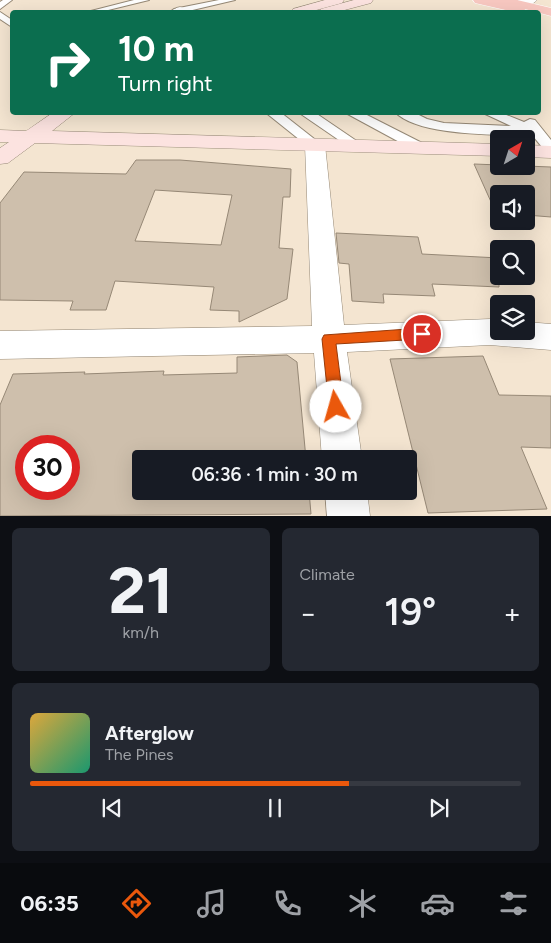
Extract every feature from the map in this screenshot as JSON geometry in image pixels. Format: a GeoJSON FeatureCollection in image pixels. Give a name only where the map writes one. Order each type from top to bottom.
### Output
{"type":"FeatureCollection","features":[{"type":"Feature","properties":{"kind":"main road"},"geometry":{"type":"LineString","coordinates":[[479,0],[526,6]]}},
{"type":"Feature","properties":{"kind":"main road"},"geometry":{"type":"LineString","coordinates":[[502,0],[551,12]]}},
{"type":"Feature","properties":{"kind":"street"},"geometry":{"type":"LineString","coordinates":[[303,10],[338,0]]}},
{"type":"Feature","properties":{"kind":"street"},"geometry":{"type":"LineString","coordinates":[[332,10],[367,0]]}},
{"type":"Feature","properties":{"kind":"street"},"geometry":{"type":"LineString","coordinates":[[1,137],[37,115]]}},
{"type":"Feature","properties":{"kind":"street"},"geometry":{"type":"LineString","coordinates":[[0,158],[63,115]]}},
{"type":"Feature","properties":{"kind":"street"},"geometry":{"type":"LineString","coordinates":[[1,137],[322,136],[357,146],[490,150]]}},
{"type":"Feature","properties":{"kind":"street"},"geometry":{"type":"LineString","coordinates":[[322,136],[329,339],[341,450]]}},
{"type":"Feature","properties":{"kind":"street"},"geometry":{"type":"LineString","coordinates":[[535,151],[551,150]]}},
{"type":"Feature","properties":{"kind":"street"},"geometry":{"type":"LineString","coordinates":[[0,345],[329,339],[490,332],[551,336]]}},
{"type":"Feature","properties":{"kind":"street"},"geometry":{"type":"LineString","coordinates":[[347,500],[349,516]]}},
{"type":"Feature","properties":{"kind":"lane"},"geometry":{"type":"LineString","coordinates":[[0,1],[4,0]]}},
{"type":"Feature","properties":{"kind":"lane"},"geometry":{"type":"LineString","coordinates":[[0,6],[8,0]]}},
{"type":"Feature","properties":{"kind":"lane"},"geometry":{"type":"LineString","coordinates":[[96,0],[111,8]]}},
{"type":"Feature","properties":{"kind":"lane"},"geometry":{"type":"LineString","coordinates":[[101,10],[145,0]]}},
{"type":"Feature","properties":{"kind":"lane"},"geometry":{"type":"LineString","coordinates":[[188,10],[231,0]]}},
{"type":"Feature","properties":{"kind":"lane"},"geometry":{"type":"LineString","coordinates":[[0,15],[10,29]]}},
{"type":"Feature","properties":{"kind":"lane"},"geometry":{"type":"LineString","coordinates":[[278,115],[322,136]]}},
{"type":"Feature","properties":{"kind":"lane"},"geometry":{"type":"LineString","coordinates":[[306,115],[322,136]]}},
{"type":"Feature","properties":{"kind":"lane"},"geometry":{"type":"LineString","coordinates":[[356,115],[421,148]]}},
{"type":"Feature","properties":{"kind":"lane"},"geometry":{"type":"LineString","coordinates":[[408,115],[423,122],[444,127],[538,132]]}},
{"type":"Feature","properties":{"kind":"lane"},"geometry":{"type":"LineString","coordinates":[[428,115],[468,149]]}},
{"type":"Feature","properties":{"kind":"lane"},"geometry":{"type":"LineString","coordinates":[[495,115],[538,132]]}},
{"type":"Feature","properties":{"kind":"lane"},"geometry":{"type":"LineString","coordinates":[[524,115],[551,150]]}},
{"type":"Feature","properties":{"kind":"building"},"geometry":{"type":"Polygon","coordinates":[[[136,160],[180,160],[291,169],[290,197],[283,197],[279,248],[293,249],[287,299],[239,322],[239,311],[210,310],[214,287],[115,281],[106,310],[70,310],[73,301],[0,300],[0,203],[24,172],[126,174],[136,160]],[[155,190],[135,241],[221,245],[232,195],[155,190]]]}},
{"type":"Feature","properties":{"kind":"building"},"geometry":{"type":"Polygon","coordinates":[[[474,164],[490,165],[490,175],[535,175],[535,166],[551,167],[551,217],[535,216],[535,185],[490,185],[490,200],[474,164]]]}},
{"type":"Feature","properties":{"kind":"building"},"geometry":{"type":"Polygon","coordinates":[[[336,233],[418,237],[422,254],[490,258],[490,285],[499,285],[499,287],[432,284],[435,296],[383,294],[384,303],[352,301],[349,264],[339,263],[336,233]]]}},
{"type":"Feature","properties":{"kind":"building"},"geometry":{"type":"Polygon","coordinates":[[[287,355],[297,362],[305,450],[132,450],[132,500],[310,500],[311,514],[0,516],[0,405],[13,374],[164,371],[163,375],[237,373],[237,357],[287,355]]]}},
{"type":"Feature","properties":{"kind":"building"},"geometry":{"type":"Polygon","coordinates":[[[483,356],[499,395],[551,396],[551,448],[521,447],[547,509],[428,513],[417,468],[417,450],[412,450],[390,359],[483,356]]]}},
{"type":"Feature","properties":{"kind":"route"},"geometry":{"type":"LineString","coordinates":[[336,407],[329,339],[422,334]]}}]}
